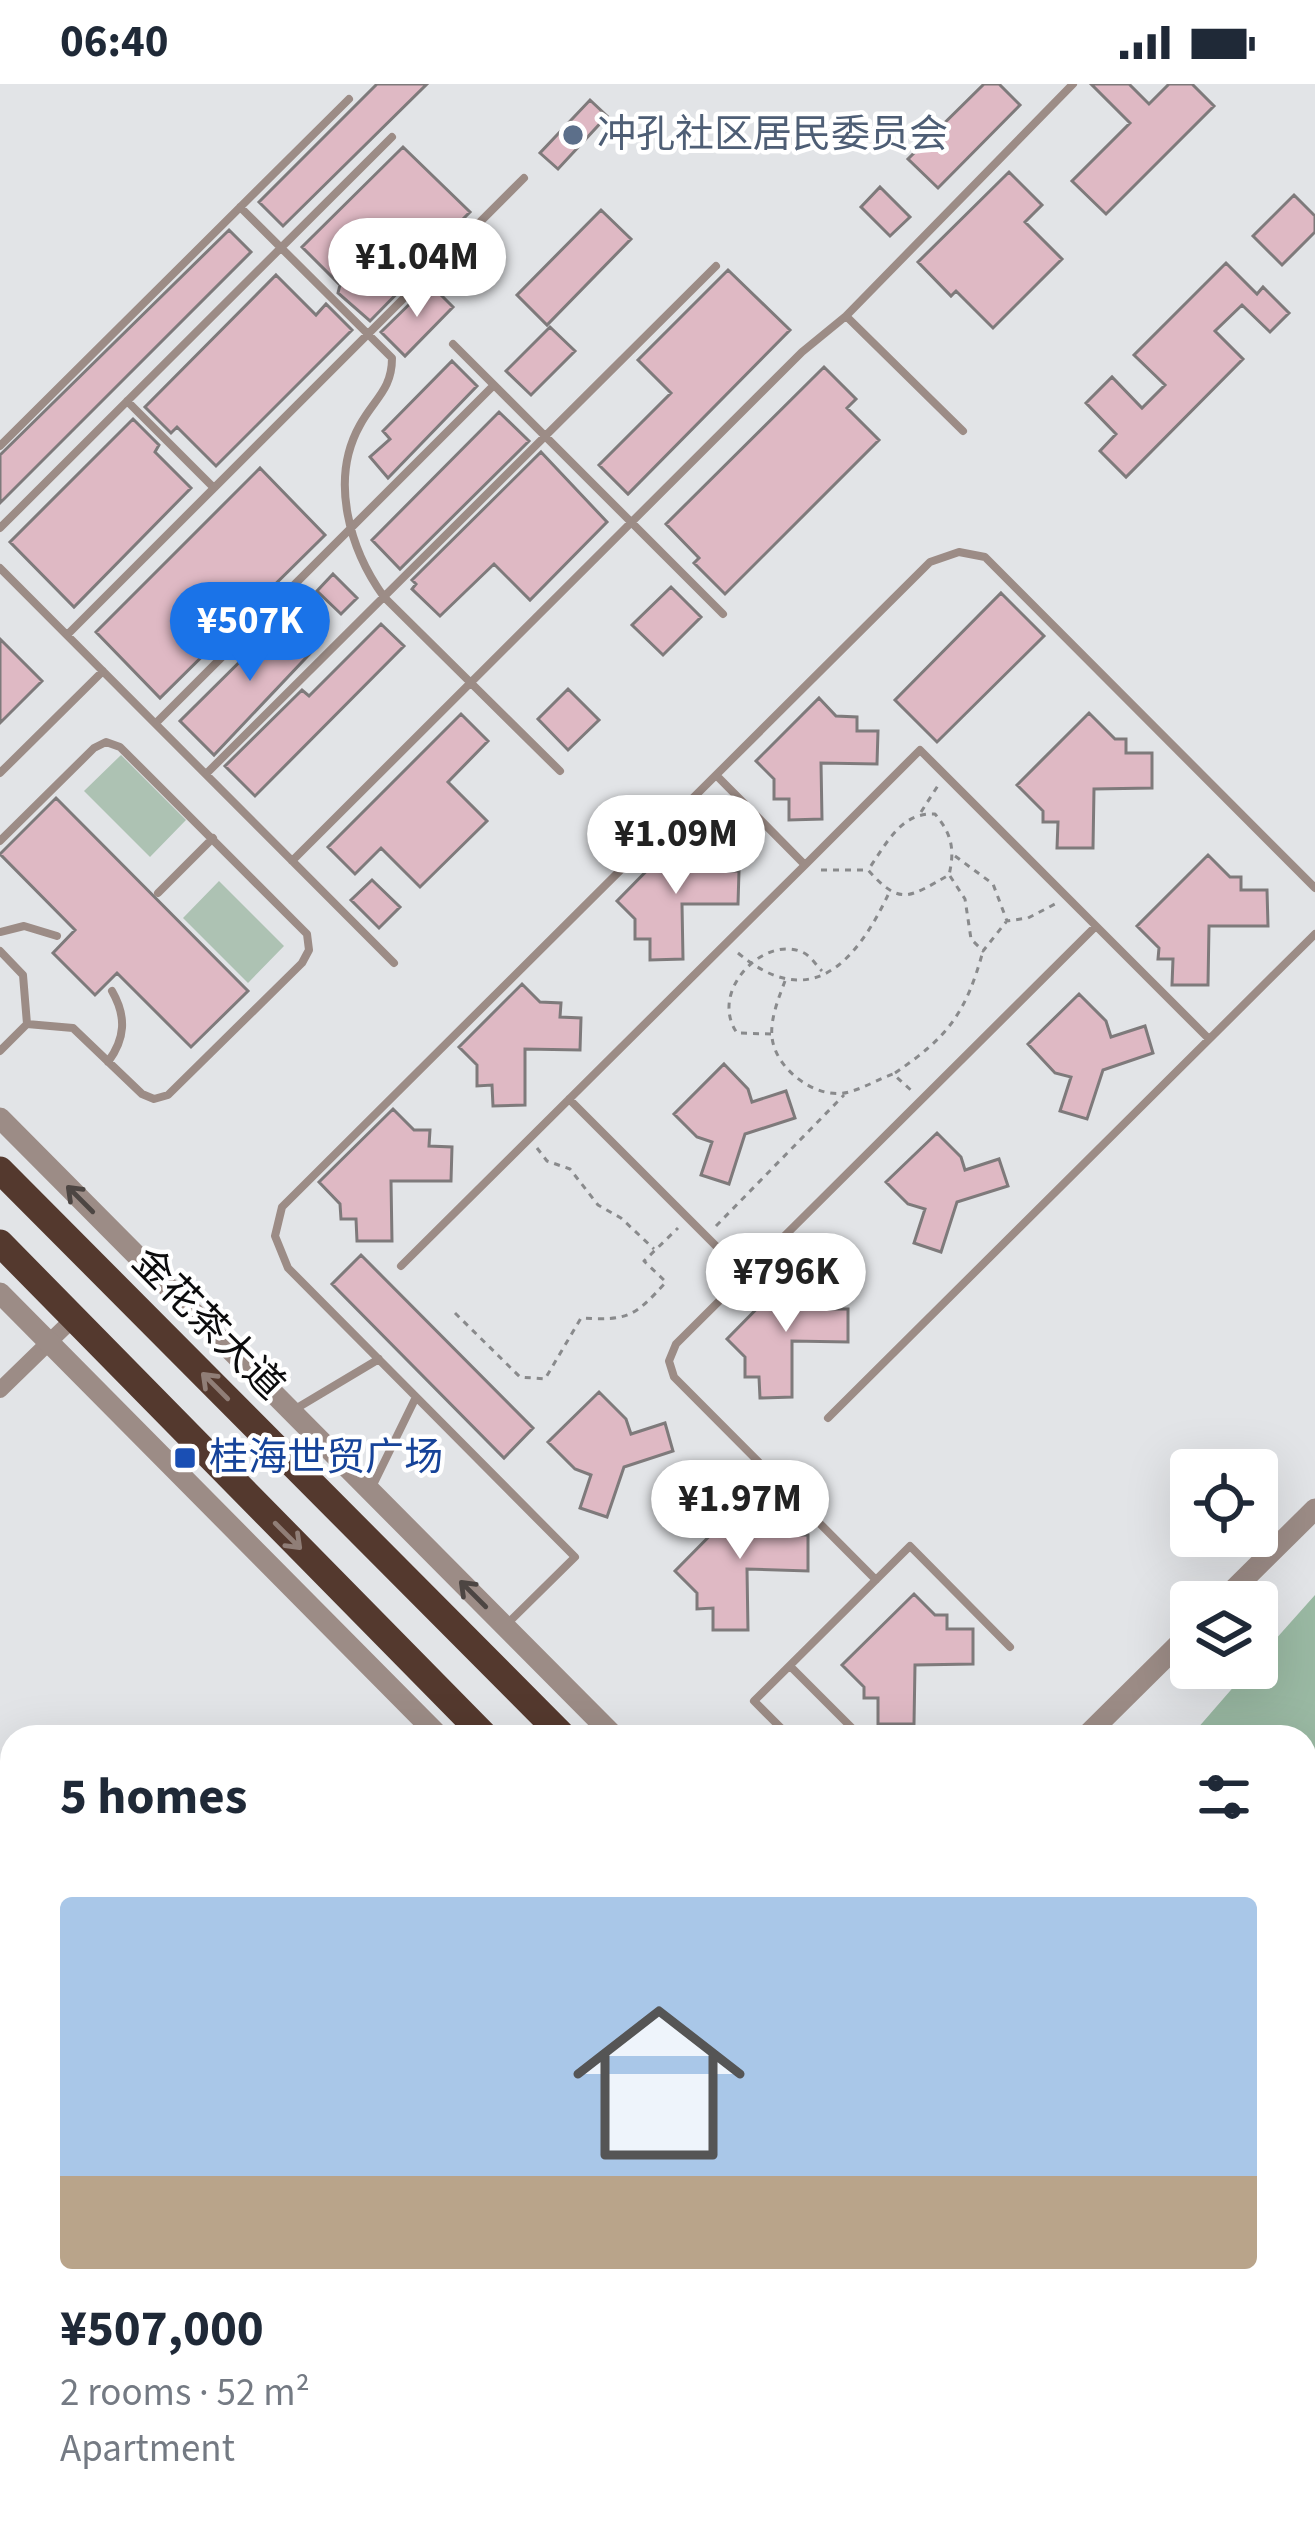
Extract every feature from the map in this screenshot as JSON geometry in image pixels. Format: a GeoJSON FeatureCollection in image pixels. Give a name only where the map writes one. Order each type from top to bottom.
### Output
{"type":"FeatureCollection","features":[{"type":"Feature","properties":{"kind":"highway","name":"金花茶大道"},"geometry":{"type":"LineString","coordinates":[[0,1169],[552,1725]]}},
{"type":"Feature","properties":{"kind":"highway"},"geometry":{"type":"LineString","coordinates":[[0,1243],[474,1725]]}},
{"type":"Feature","properties":{"kind":"street"},"geometry":{"type":"LineString","coordinates":[[0,1118],[603,1725]]}},
{"type":"Feature","properties":{"kind":"street"},"geometry":{"type":"LineString","coordinates":[[0,1293],[428,1725]]}},
{"type":"Feature","properties":{"kind":"street"},"geometry":{"type":"LineString","coordinates":[[0,1390],[74,1318]]}},
{"type":"Feature","properties":{"kind":"street"},"geometry":{"type":"LineString","coordinates":[[1242,1581],[1315,1508]]}},
{"type":"Feature","properties":{"kind":"street"},"geometry":{"type":"LineString","coordinates":[[1097,1725],[1170,1653]]}},
{"type":"Feature","properties":{"kind":"lane"},"geometry":{"type":"LineString","coordinates":[[292,860],[802,352],[846,316],[1073,84]]}},
{"type":"Feature","properties":{"kind":"lane"},"geometry":{"type":"LineString","coordinates":[[0,446],[349,99]]}},
{"type":"Feature","properties":{"kind":"lane"},"geometry":{"type":"LineString","coordinates":[[0,528],[392,137]]}},
{"type":"Feature","properties":{"kind":"lane"},"geometry":{"type":"LineString","coordinates":[[67,635],[524,178]]}},
{"type":"Feature","properties":{"kind":"lane"},"geometry":{"type":"LineString","coordinates":[[240,207],[392,358],[392,378],[357,429],[344,481],[350,529],[363,568],[384,597],[560,771]]}},
{"type":"Feature","properties":{"kind":"lane"},"geometry":{"type":"LineString","coordinates":[[206,774],[716,266]]}},
{"type":"Feature","properties":{"kind":"lane"},"geometry":{"type":"LineString","coordinates":[[846,316],[963,431]]}},
{"type":"Feature","properties":{"kind":"lane"},"geometry":{"type":"LineString","coordinates":[[453,344],[723,614]]}},
{"type":"Feature","properties":{"kind":"lane"},"geometry":{"type":"LineString","coordinates":[[155,723],[494,385]]}},
{"type":"Feature","properties":{"kind":"lane"},"geometry":{"type":"LineString","coordinates":[[127,401],[214,488]]}},
{"type":"Feature","properties":{"kind":"lane"},"geometry":{"type":"LineString","coordinates":[[505,1626],[575,1557],[288,1268],[275,1236],[282,1207],[930,562],[959,551],[985,557],[1315,889]]}},
{"type":"Feature","properties":{"kind":"lane"},"geometry":{"type":"LineString","coordinates":[[0,568],[394,963]]}},
{"type":"Feature","properties":{"kind":"lane"},"geometry":{"type":"LineString","coordinates":[[0,773],[103,671]]}},
{"type":"Feature","properties":{"kind":"lane"},"geometry":{"type":"LineString","coordinates":[[0,841],[94,748],[106,742],[120,747],[307,934],[309,950],[302,963],[168,1095],[154,1099],[142,1094],[74,1028],[27,1024]]}},
{"type":"Feature","properties":{"kind":"lane"},"geometry":{"type":"LineString","coordinates":[[401,1266],[920,749],[1209,1039]]}},
{"type":"Feature","properties":{"kind":"lane"},"geometry":{"type":"LineString","coordinates":[[716,775],[805,865]]}},
{"type":"Feature","properties":{"kind":"lane"},"geometry":{"type":"LineString","coordinates":[[158,892],[213,838]]}},
{"type":"Feature","properties":{"kind":"lane"},"geometry":{"type":"LineString","coordinates":[[0,932],[24,926],[57,936]]}},
{"type":"Feature","properties":{"kind":"lane"},"geometry":{"type":"LineString","coordinates":[[876,1580],[674,1377],[669,1361],[676,1344],[1096,926]]}},
{"type":"Feature","properties":{"kind":"lane"},"geometry":{"type":"LineString","coordinates":[[828,1418],[1315,934]]}},
{"type":"Feature","properties":{"kind":"lane"},"geometry":{"type":"LineString","coordinates":[[0,951],[23,975],[27,1024],[0,1051]]}},
{"type":"Feature","properties":{"kind":"lane"},"geometry":{"type":"LineString","coordinates":[[108,1062],[121,1044],[123,1021],[112,991]]}},
{"type":"Feature","properties":{"kind":"lane"},"geometry":{"type":"LineString","coordinates":[[569,1099],[745,1275]]}},
{"type":"Feature","properties":{"kind":"lane"},"geometry":{"type":"LineString","coordinates":[[291,1412],[379,1360]]}},
{"type":"Feature","properties":{"kind":"lane"},"geometry":{"type":"LineString","coordinates":[[370,1491],[416,1397]]}},
{"type":"Feature","properties":{"kind":"lane"},"geometry":{"type":"LineString","coordinates":[[778,1725],[754,1701],[910,1546],[1010,1647]]}},
{"type":"Feature","properties":{"kind":"lane"},"geometry":{"type":"LineString","coordinates":[[790,1666],[848,1725]]}},
{"type":"Feature","properties":{"kind":"path"},"geometry":{"type":"LineString","coordinates":[[868,870],[896,829],[920,813],[945,774]]}},
{"type":"Feature","properties":{"kind":"path"},"geometry":{"type":"LineString","coordinates":[[868,870],[889,893],[910,896],[949,875],[954,855],[948,829],[935,814],[920,813]]}},
{"type":"Feature","properties":{"kind":"path"},"geometry":{"type":"LineString","coordinates":[[954,855],[993,884],[1007,921]]}},
{"type":"Feature","properties":{"kind":"path"},"geometry":{"type":"LineString","coordinates":[[805,865],[829,873],[868,870]]}},
{"type":"Feature","properties":{"kind":"path"},"geometry":{"type":"LineString","coordinates":[[949,875],[965,899],[971,939],[983,951]]}},
{"type":"Feature","properties":{"kind":"path"},"geometry":{"type":"LineString","coordinates":[[726,943],[785,981],[804,982],[857,949],[889,893]]}},
{"type":"Feature","properties":{"kind":"path"},"geometry":{"type":"LineString","coordinates":[[706,1236],[845,1094],[893,1074],[940,1038],[960,1016],[972,993],[983,951],[1007,921],[1028,918],[1068,898]]}},
{"type":"Feature","properties":{"kind":"path"},"geometry":{"type":"LineString","coordinates":[[771,1034],[737,1033],[725,1003],[735,982],[767,952],[786,948],[805,953],[823,973]]}},
{"type":"Feature","properties":{"kind":"path"},"geometry":{"type":"LineString","coordinates":[[785,981],[771,1034],[778,1058],[798,1079],[823,1092],[845,1094]]}},
{"type":"Feature","properties":{"kind":"path"},"geometry":{"type":"LineString","coordinates":[[893,1074],[921,1100]]}},
{"type":"Feature","properties":{"kind":"path"},"geometry":{"type":"LineString","coordinates":[[530,1138],[547,1161],[570,1169],[598,1205],[656,1250]]}},
{"type":"Feature","properties":{"kind":"path"},"geometry":{"type":"LineString","coordinates":[[455,1313],[520,1377],[545,1379],[581,1318],[614,1320],[638,1313],[666,1282],[644,1261],[688,1218]]}},
{"type":"Feature","properties":{"kind":"green space"},"geometry":{"type":"Polygon","coordinates":[[[121,755],[186,820],[150,857],[84,791],[121,755]]]}},
{"type":"Feature","properties":{"kind":"green space"},"geometry":{"type":"Polygon","coordinates":[[[219,881],[284,946],[248,983],[183,918],[219,881]]]}},
{"type":"Feature","properties":{"kind":"green space"},"geometry":{"type":"Polygon","coordinates":[[[1315,1595],[1315,1725],[1200,1725],[1232,1689],[1278,1689],[1278,1636],[1315,1595]]]}},
{"type":"Feature","properties":{"kind":"building"},"geometry":{"type":"Polygon","coordinates":[[[377,84],[427,84],[283,226],[259,202],[377,84]]]}},
{"type":"Feature","properties":{"kind":"building"},"geometry":{"type":"Polygon","coordinates":[[[984,84],[999,84],[1020,105],[938,188],[908,159],[984,84]]]}},
{"type":"Feature","properties":{"kind":"building"},"geometry":{"type":"Polygon","coordinates":[[[1091,84],[1129,84],[1149,104],[1169,84],[1192,84],[1214,106],[1106,214],[1072,181],[1130,123],[1091,84]]]}},
{"type":"Feature","properties":{"kind":"building"},"geometry":{"type":"Polygon","coordinates":[[[590,100],[607,116],[558,169],[540,153],[590,100]]]}},
{"type":"Feature","properties":{"kind":"building"},"geometry":{"type":"Polygon","coordinates":[[[403,147],[470,212],[370,321],[338,293],[340,285],[302,247],[403,147]]]}},
{"type":"Feature","properties":{"kind":"building"},"geometry":{"type":"Polygon","coordinates":[[[1009,172],[1042,205],[1025,222],[1062,259],[993,328],[956,291],[951,296],[918,262],[1009,172]]]}},
{"type":"Feature","properties":{"kind":"building"},"geometry":{"type":"Polygon","coordinates":[[[880,187],[910,217],[890,236],[861,207],[880,187]]]}},
{"type":"Feature","properties":{"kind":"building"},"geometry":{"type":"Polygon","coordinates":[[[1294,195],[1315,216],[1315,232],[1282,265],[1253,236],[1294,195]]]}},
{"type":"Feature","properties":{"kind":"building"},"geometry":{"type":"Polygon","coordinates":[[[601,210],[631,239],[547,325],[517,295],[601,210]]]}},
{"type":"Feature","properties":{"kind":"building"},"geometry":{"type":"Polygon","coordinates":[[[229,230],[251,252],[0,503],[0,455],[229,230]]]}},
{"type":"Feature","properties":{"kind":"building"},"geometry":{"type":"Polygon","coordinates":[[[1226,263],[1257,294],[1263,287],[1289,313],[1270,332],[1242,305],[1215,331],[1243,359],[1126,477],[1100,451],[1116,434],[1086,403],[1112,377],[1142,408],[1165,385],[1134,355],[1226,263]]]}},
{"type":"Feature","properties":{"kind":"building"},"geometry":{"type":"Polygon","coordinates":[[[728,270],[790,330],[628,494],[599,465],[671,393],[638,360],[728,270]]]}},
{"type":"Feature","properties":{"kind":"building"},"geometry":{"type":"Polygon","coordinates":[[[276,275],[316,315],[326,304],[352,330],[216,466],[177,427],[171,433],[145,407],[276,275]]]}},
{"type":"Feature","properties":{"kind":"building"},"geometry":{"type":"Polygon","coordinates":[[[430,284],[453,307],[405,356],[381,332],[430,284]]]}},
{"type":"Feature","properties":{"kind":"building"},"geometry":{"type":"Polygon","coordinates":[[[550,327],[575,351],[531,395],[506,371],[550,327]]]}},
{"type":"Feature","properties":{"kind":"building"},"geometry":{"type":"Polygon","coordinates":[[[452,361],[477,386],[388,478],[370,457],[390,439],[383,431],[452,361]]]}},
{"type":"Feature","properties":{"kind":"building"},"geometry":{"type":"Polygon","coordinates":[[[824,367],[856,399],[847,408],[879,440],[725,594],[694,563],[699,558],[666,524],[824,367]]]}},
{"type":"Feature","properties":{"kind":"building"},"geometry":{"type":"Polygon","coordinates":[[[499,412],[529,441],[400,569],[372,540],[499,412]]]}},
{"type":"Feature","properties":{"kind":"building"},"geometry":{"type":"Polygon","coordinates":[[[133,419],[159,445],[155,452],[191,488],[74,607],[10,542],[133,419]]]}},
{"type":"Feature","properties":{"kind":"building"},"geometry":{"type":"Polygon","coordinates":[[[541,452],[607,522],[530,600],[494,564],[440,616],[412,589],[416,584],[412,580],[541,452]]]}},
{"type":"Feature","properties":{"kind":"building"},"geometry":{"type":"Polygon","coordinates":[[[260,468],[325,535],[160,698],[96,632],[260,468]]]}},
{"type":"Feature","properties":{"kind":"building"},"geometry":{"type":"Polygon","coordinates":[[[333,574],[357,598],[341,614],[317,591],[333,574]]]}},
{"type":"Feature","properties":{"kind":"building"},"geometry":{"type":"Polygon","coordinates":[[[671,587],[701,617],[663,655],[632,625],[671,587]]]}},
{"type":"Feature","properties":{"kind":"building"},"geometry":{"type":"Polygon","coordinates":[[[1001,593],[1044,636],[937,742],[895,700],[1001,593]]]}},
{"type":"Feature","properties":{"kind":"building"},"geometry":{"type":"Polygon","coordinates":[[[290,612],[320,643],[214,755],[180,721],[290,612]]]}},
{"type":"Feature","properties":{"kind":"building"},"geometry":{"type":"Polygon","coordinates":[[[381,624],[404,646],[255,796],[225,766],[302,690],[309,696],[381,624]]]}},
{"type":"Feature","properties":{"kind":"building"},"geometry":{"type":"Polygon","coordinates":[[[0,639],[42,681],[0,723],[0,639]]]}},
{"type":"Feature","properties":{"kind":"building"},"geometry":{"type":"Polygon","coordinates":[[[568,689],[599,720],[568,750],[538,719],[568,689]]]}},
{"type":"Feature","properties":{"kind":"building"},"geometry":{"type":"Polygon","coordinates":[[[819,698],[836,716],[857,717],[857,731],[878,731],[877,764],[821,763],[822,819],[789,820],[789,799],[774,799],[774,779],[756,761],[819,698]]]}},
{"type":"Feature","properties":{"kind":"building"},"geometry":{"type":"Polygon","coordinates":[[[1089,713],[1115,739],[1126,739],[1126,753],[1152,753],[1152,788],[1094,789],[1093,848],[1057,848],[1058,822],[1043,822],[1043,811],[1017,785],[1089,713]]]}},
{"type":"Feature","properties":{"kind":"building"},"geometry":{"type":"Polygon","coordinates":[[[461,714],[488,741],[448,782],[487,821],[420,887],[381,848],[355,874],[328,847],[461,714]]]}},
{"type":"Feature","properties":{"kind":"building"},"geometry":{"type":"Polygon","coordinates":[[[56,798],[248,991],[191,1047],[117,973],[95,995],[53,953],[75,930],[0,854],[56,798]]]}},
{"type":"Feature","properties":{"kind":"building"},"geometry":{"type":"Polygon","coordinates":[[[679,838],[697,856],[718,856],[718,871],[739,871],[738,904],[682,904],[683,959],[650,960],[650,939],[635,939],[635,919],[617,901],[679,838]]]}},
{"type":"Feature","properties":{"kind":"building"},"geometry":{"type":"Polygon","coordinates":[[[1208,855],[1230,877],[1241,877],[1241,890],[1267,890],[1268,926],[1209,926],[1208,985],[1172,985],[1173,959],[1158,959],[1159,948],[1137,926],[1208,855]]]}},
{"type":"Feature","properties":{"kind":"building"},"geometry":{"type":"Polygon","coordinates":[[[372,880],[400,907],[379,928],[351,900],[372,880]]]}},
{"type":"Feature","properties":{"kind":"building"},"geometry":{"type":"Polygon","coordinates":[[[522,984],[540,1002],[561,1003],[560,1017],[581,1018],[580,1050],[525,1049],[525,1105],[493,1106],[492,1085],[477,1086],[477,1065],[459,1047],[522,984]]]}},
{"type":"Feature","properties":{"kind":"building"},"geometry":{"type":"Polygon","coordinates":[[[1079,994],[1106,1021],[1111,1037],[1145,1026],[1153,1053],[1103,1070],[1087,1119],[1060,1111],[1071,1077],[1055,1073],[1028,1044],[1079,994]]]}},
{"type":"Feature","properties":{"kind":"building"},"geometry":{"type":"Polygon","coordinates":[[[724,1064],[748,1089],[752,1102],[786,1091],[795,1118],[745,1134],[729,1184],[701,1175],[712,1142],[697,1137],[674,1114],[724,1064]]]}},
{"type":"Feature","properties":{"kind":"building"},"geometry":{"type":"Polygon","coordinates":[[[393,1109],[414,1130],[430,1130],[429,1146],[452,1147],[451,1181],[391,1181],[392,1241],[357,1241],[356,1219],[341,1219],[340,1204],[319,1182],[393,1109]]]}},
{"type":"Feature","properties":{"kind":"building"},"geometry":{"type":"Polygon","coordinates":[[[937,1133],[961,1157],[965,1170],[999,1159],[1008,1186],[957,1202],[941,1252],[914,1243],[925,1209],[908,1204],[886,1182],[937,1133]]]}},
{"type":"Feature","properties":{"kind":"building"},"geometry":{"type":"Polygon","coordinates":[[[361,1255],[533,1428],[504,1458],[332,1284],[361,1255]]]}},
{"type":"Feature","properties":{"kind":"building"},"geometry":{"type":"Polygon","coordinates":[[[789,1276],[807,1294],[828,1294],[828,1309],[848,1309],[848,1342],[792,1341],[792,1397],[760,1398],[759,1377],[745,1377],[745,1357],[727,1339],[789,1276]]]}},
{"type":"Feature","properties":{"kind":"building"},"geometry":{"type":"Polygon","coordinates":[[[599,1392],[626,1419],[631,1434],[665,1423],[673,1451],[624,1467],[607,1517],[580,1508],[591,1475],[575,1469],[548,1442],[599,1392]]]}},
{"type":"Feature","properties":{"kind":"building"},"geometry":{"type":"Polygon","coordinates":[[[748,1497],[771,1519],[786,1520],[786,1535],[808,1535],[808,1571],[747,1569],[748,1630],[713,1630],[713,1608],[697,1609],[697,1593],[675,1571],[748,1497]]]}},
{"type":"Feature","properties":{"kind":"building"},"geometry":{"type":"Polygon","coordinates":[[[914,1594],[935,1615],[947,1615],[947,1629],[973,1629],[973,1664],[915,1665],[914,1724],[878,1724],[878,1698],[864,1698],[864,1687],[842,1665],[914,1594]]]}},
{"type":"Feature","properties":{"kind":"place","name":"冲孔社区居民委员会"},"geometry":{"type":"Point","coordinates":[573,135]}},
{"type":"Feature","properties":{"kind":"place","name":"桂海世贸广场"},"geometry":{"type":"Point","coordinates":[185,1458]}}]}
